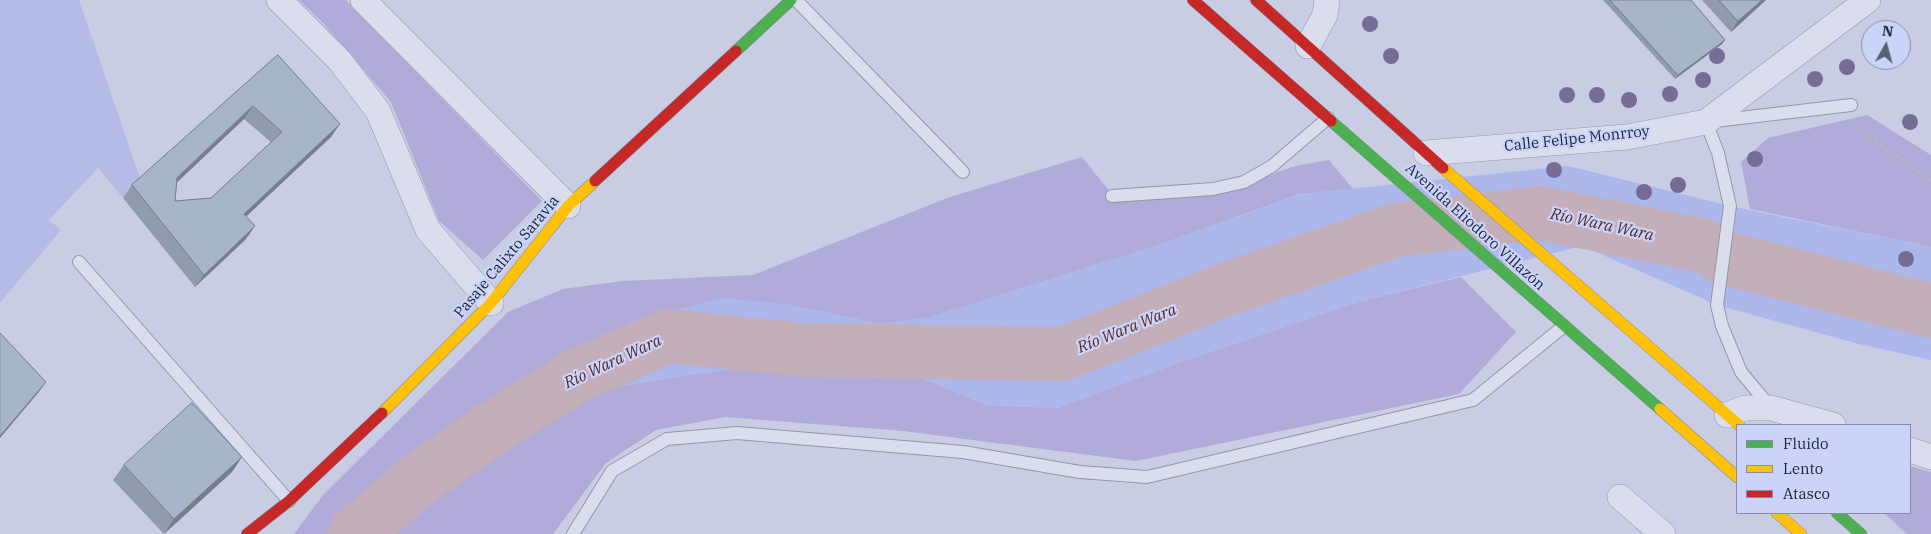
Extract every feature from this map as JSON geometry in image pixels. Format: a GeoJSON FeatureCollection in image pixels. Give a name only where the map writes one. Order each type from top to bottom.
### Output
{"type":"FeatureCollection","features":[{"type":"Feature","properties":{"kind":"main road","name":"Pasaje Calixto Saravia"},"geometry":{"type":"LineString","coordinates":[[247,534],[289,501],[407,390],[491,303],[568,206],[791,0]]}},
{"type":"Feature","properties":{"kind":"main road","name":"Avenida Eliodoro Villazón"},"geometry":{"type":"LineString","coordinates":[[1193,0],[1736,476]]}},
{"type":"Feature","properties":{"kind":"main road","name":"Avenida Eliodoro Villazón"},"geometry":{"type":"LineString","coordinates":[[1256,0],[1556,268],[1733,420]]}},
{"type":"Feature","properties":{"kind":"main road"},"geometry":{"type":"LineString","coordinates":[[1778,514],[1801,534]]}},
{"type":"Feature","properties":{"kind":"main road"},"geometry":{"type":"LineString","coordinates":[[1838,514],[1861,534]]}},
{"type":"Feature","properties":{"kind":"street"},"geometry":{"type":"LineString","coordinates":[[280,0],[340,61],[378,111],[428,230],[491,303]]}},
{"type":"Feature","properties":{"kind":"street"},"geometry":{"type":"LineString","coordinates":[[363,0],[568,206]]}},
{"type":"Feature","properties":{"kind":"street"},"geometry":{"type":"LineString","coordinates":[[1308,46],[1325,15],[1326,0]]}},
{"type":"Feature","properties":{"kind":"street","name":"Calle Felipe Monrroy"},"geometry":{"type":"LineString","coordinates":[[1434,160],[1627,137],[1706,122],[1868,0]]}},
{"type":"Feature","properties":{"kind":"street"},"geometry":{"type":"LineString","coordinates":[[1733,420],[1745,408],[1771,408],[1829,424]]}},
{"type":"Feature","properties":{"kind":"street"},"geometry":{"type":"LineString","coordinates":[[1911,450],[1931,456]]}},
{"type":"Feature","properties":{"kind":"street"},"geometry":{"type":"LineString","coordinates":[[1620,497],[1663,534]]}},
{"type":"Feature","properties":{"kind":"lane"},"geometry":{"type":"LineString","coordinates":[[796,0],[963,172]]}},
{"type":"Feature","properties":{"kind":"lane"},"geometry":{"type":"LineString","coordinates":[[1771,408],[1741,372],[1722,326],[1717,305],[1730,206],[1718,153],[1706,122],[1851,105]]}},
{"type":"Feature","properties":{"kind":"lane"},"geometry":{"type":"LineString","coordinates":[[1112,196],[1213,190],[1244,182],[1272,166],[1328,118]]}},
{"type":"Feature","properties":{"kind":"lane"},"geometry":{"type":"LineString","coordinates":[[79,262],[289,501]]}},
{"type":"Feature","properties":{"kind":"lane"},"geometry":{"type":"LineString","coordinates":[[573,534],[612,472],[668,439],[736,432],[962,452],[1080,472],[1147,478],[1473,400],[1564,326]]}},
{"type":"Feature","properties":{"kind":"path"},"geometry":{"type":"LineString","coordinates":[[1825,108],[1931,180]]}},
{"type":"Feature","properties":{"kind":"shaded area"},"geometry":{"type":"Polygon","coordinates":[[[0,0],[79,0],[141,181],[123,198],[98,168],[49,220],[61,230],[0,303],[0,0]]]}},
{"type":"Feature","properties":{"kind":"shaded area"},"geometry":{"type":"Polygon","coordinates":[[[299,0],[346,0],[542,201],[483,260],[439,221],[391,102],[323,23],[299,0]]]}},
{"type":"Feature","properties":{"kind":"shaded area"},"geometry":{"type":"Polygon","coordinates":[[[1867,115],[1931,155],[1931,247],[1750,209],[1741,162],[1768,138],[1867,115]]]}},
{"type":"Feature","properties":{"kind":"shaded area"},"geometry":{"type":"Polygon","coordinates":[[[1082,157],[1114,197],[1235,187],[1295,166],[1329,160],[1353,189],[1300,194],[1153,247],[928,318],[880,324],[785,304],[632,321],[457,435],[339,534],[294,534],[323,495],[508,312],[563,289],[623,281],[753,275],[950,197],[1082,157]]]}},
{"type":"Feature","properties":{"kind":"shaded area"},"geometry":{"type":"Polygon","coordinates":[[[1461,277],[1516,332],[1459,394],[1136,461],[903,431],[725,417],[656,430],[606,463],[553,534],[394,534],[532,417],[613,387],[761,364],[836,362],[912,374],[987,405],[1057,408],[1183,361],[1361,301],[1461,277]]]}},
{"type":"Feature","properties":{"kind":"shaded area"},"geometry":{"type":"Polygon","coordinates":[[[1911,466],[1931,472],[1931,534],[1907,534],[1885,514],[1911,514],[1911,466]]]}},
{"type":"Feature","properties":{"kind":"sand"},"geometry":{"type":"Polygon","coordinates":[[[1568,166],[1730,206],[1931,247],[1931,360],[1859,344],[1717,305],[1587,248],[1578,247],[1361,301],[1183,361],[1057,408],[987,405],[912,374],[836,362],[761,364],[613,387],[532,417],[394,534],[339,534],[457,435],[632,321],[722,298],[785,304],[880,324],[928,318],[1153,247],[1301,194],[1568,166]]]}},
{"type":"Feature","properties":{"kind":"building"},"geometry":{"type":"Polygon","coordinates":[[[1610,0],[1691,0],[1725,40],[1678,75],[1610,0]]]}},
{"type":"Feature","properties":{"kind":"building"},"geometry":{"type":"Polygon","coordinates":[[[1719,0],[1762,0],[1738,21],[1719,0]]]}},
{"type":"Feature","properties":{"kind":"building"},"geometry":{"type":"Polygon","coordinates":[[[278,55],[340,124],[244,214],[255,226],[204,275],[132,185],[278,55]],[[253,106],[177,178],[175,201],[211,198],[282,132],[253,106]]]}},
{"type":"Feature","properties":{"kind":"building"},"geometry":{"type":"Polygon","coordinates":[[[0,333],[46,382],[0,436],[0,333]]]}},
{"type":"Feature","properties":{"kind":"building"},"geometry":{"type":"Polygon","coordinates":[[[192,403],[242,457],[174,519],[124,465],[192,403]]]}},
{"type":"Feature","properties":{"kind":"waterway","name":"Río Wara Wara"},"geometry":{"type":"LineString","coordinates":[[355,534],[418,480],[500,423],[580,374],[669,336],[805,350],[1063,354],[1224,290],[1396,230],[1540,213],[1705,246],[1722,257],[1931,311]]}},
{"type":"Feature","properties":{"kind":"traffic: fast"},"geometry":{"type":"LineString","coordinates":[[736,51],[791,0]]}},
{"type":"Feature","properties":{"kind":"traffic: fast"},"geometry":{"type":"LineString","coordinates":[[1331,121],[1660,409]]}},
{"type":"Feature","properties":{"kind":"traffic: fast"},"geometry":{"type":"LineString","coordinates":[[1838,514],[1861,534]]}},
{"type":"Feature","properties":{"kind":"traffic: slow"},"geometry":{"type":"LineString","coordinates":[[1443,168],[1738,424]]}},
{"type":"Feature","properties":{"kind":"traffic: slow"},"geometry":{"type":"LineString","coordinates":[[382,413],[491,303],[568,206],[595,181]]}},
{"type":"Feature","properties":{"kind":"traffic: slow"},"geometry":{"type":"LineString","coordinates":[[1660,409],[1736,476]]}},
{"type":"Feature","properties":{"kind":"traffic: slow"},"geometry":{"type":"LineString","coordinates":[[1778,514],[1801,534]]}},
{"type":"Feature","properties":{"kind":"traffic: jam"},"geometry":{"type":"LineString","coordinates":[[1193,0],[1331,121]]}},
{"type":"Feature","properties":{"kind":"traffic: jam"},"geometry":{"type":"LineString","coordinates":[[1256,0],[1443,168]]}},
{"type":"Feature","properties":{"kind":"traffic: jam"},"geometry":{"type":"LineString","coordinates":[[595,181],[736,51]]}},
{"type":"Feature","properties":{"kind":"traffic: jam"},"geometry":{"type":"LineString","coordinates":[[247,534],[289,501],[382,413]]}}]}
